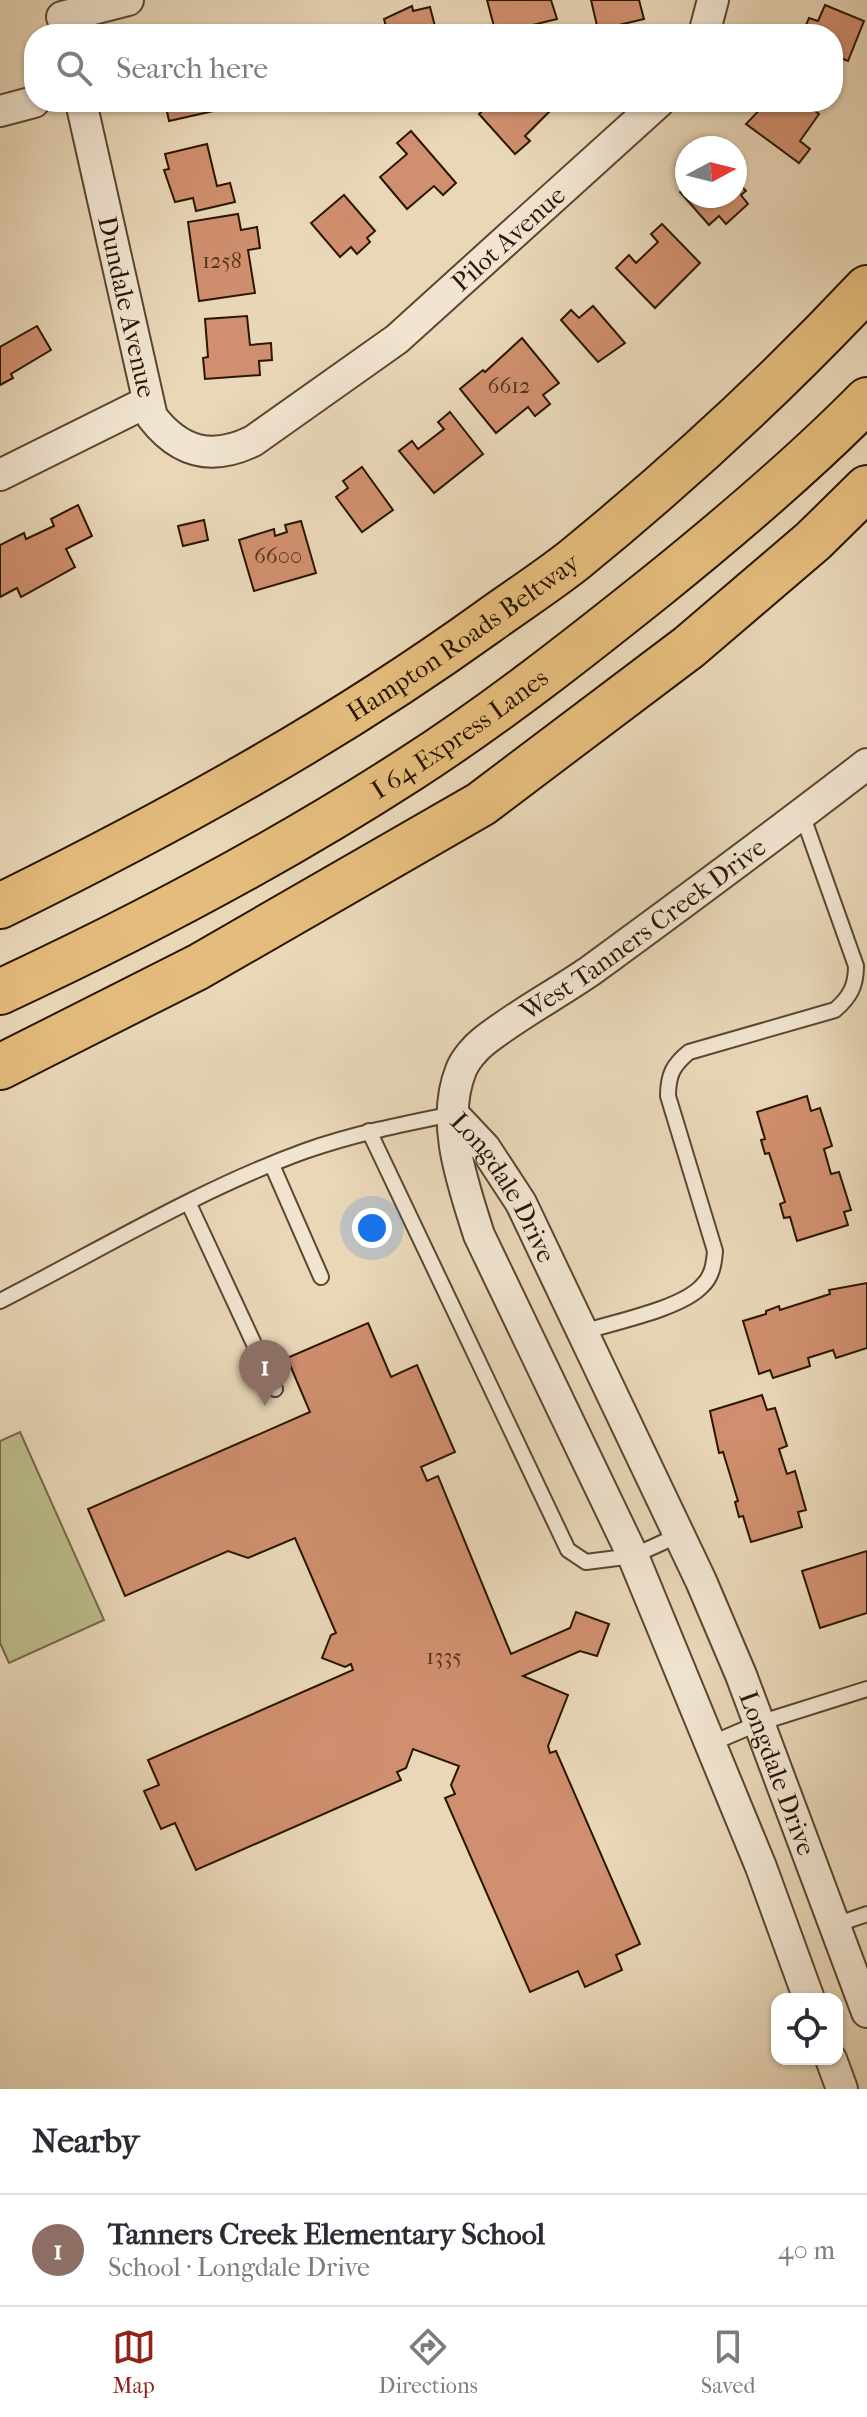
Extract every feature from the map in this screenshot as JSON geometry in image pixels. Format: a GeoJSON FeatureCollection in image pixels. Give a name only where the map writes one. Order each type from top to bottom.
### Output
{"type":"FeatureCollection","features":[{"type":"Feature","properties":{"kind":"highway","name":"Hampton Roads Beltway"},"geometry":{"type":"LineString","coordinates":[[0,906],[128,843],[334,726],[461,641],[573,561],[657,488],[752,405],[867,288]]}},
{"type":"Feature","properties":{"kind":"highway","name":"I 64 Express Lanes"},"geometry":{"type":"LineString","coordinates":[[0,992],[226,878],[410,769],[555,668],[677,570],[826,442],[867,400]]}},
{"type":"Feature","properties":{"kind":"highway"},"geometry":{"type":"LineString","coordinates":[[0,1067],[198,967],[481,804],[689,647],[813,541],[867,488]]}},
{"type":"Feature","properties":{"kind":"street"},"geometry":{"type":"LineString","coordinates":[[62,17],[128,0]]}},
{"type":"Feature","properties":{"kind":"street"},"geometry":{"type":"LineString","coordinates":[[707,24],[713,0]]}},
{"type":"Feature","properties":{"kind":"street"},"geometry":{"type":"LineString","coordinates":[[0,111],[24,105]]}},
{"type":"Feature","properties":{"kind":"street","name":"Dundale Avenue"},"geometry":{"type":"LineString","coordinates":[[83,112],[147,402],[152,417],[166,435],[186,448],[209,454],[232,451],[253,441],[354,370]]}},
{"type":"Feature","properties":{"kind":"street","name":"Pilot Avenue"},"geometry":{"type":"LineString","coordinates":[[354,370],[397,339],[648,112]]}},
{"type":"Feature","properties":{"kind":"street"},"geometry":{"type":"LineString","coordinates":[[0,475],[147,402]]}},
{"type":"Feature","properties":{"kind":"street","name":"West Tanners Creek Drive"},"geometry":{"type":"LineString","coordinates":[[453,1114],[453,1093],[463,1066],[481,1043],[586,973],[867,764]]}},
{"type":"Feature","properties":{"kind":"street","name":"Longdale Drive"},"geometry":{"type":"LineString","coordinates":[[453,1114],[485,1148],[507,1178],[679,1535],[759,1723],[867,2012]]}},
{"type":"Feature","properties":{"kind":"street","name":"Longdale Drive"},"geometry":{"type":"LineString","coordinates":[[453,1114],[462,1181],[479,1235],[633,1556],[807,1993]]}},
{"type":"Feature","properties":{"kind":"street"},"geometry":{"type":"LineString","coordinates":[[833,2065],[842,2089]]}},
{"type":"Feature","properties":{"kind":"lane"},"geometry":{"type":"LineString","coordinates":[[583,1332],[686,1298],[706,1284],[714,1266],[715,1251],[668,1096],[668,1079],[676,1063],[689,1052],[835,1010],[849,998],[856,981],[856,966],[802,814]]}},
{"type":"Feature","properties":{"kind":"lane"},"geometry":{"type":"LineString","coordinates":[[0,1301],[272,1165],[369,1131],[453,1114]]}},
{"type":"Feature","properties":{"kind":"lane"},"geometry":{"type":"LineString","coordinates":[[369,1131],[568,1550],[586,1562],[633,1556],[679,1535]]}},
{"type":"Feature","properties":{"kind":"lane"},"geometry":{"type":"LineString","coordinates":[[272,1165],[321,1277]]}},
{"type":"Feature","properties":{"kind":"lane"},"geometry":{"type":"LineString","coordinates":[[189,1204],[275,1389]]}},
{"type":"Feature","properties":{"kind":"lane"},"geometry":{"type":"LineString","coordinates":[[710,1744],[759,1723],[867,1689]]}},
{"type":"Feature","properties":{"kind":"lane"},"geometry":{"type":"LineString","coordinates":[[835,1925],[867,1914]]}},
{"type":"Feature","properties":{"kind":"green space"},"geometry":{"type":"Polygon","coordinates":[[[20,1432],[104,1620],[9,1663],[0,1643],[0,1441],[20,1432]]]}},
{"type":"Feature","properties":{"kind":"building"},"geometry":{"type":"Polygon","coordinates":[[[487,0],[551,0],[557,19],[537,24],[493,24],[487,0]]]}},
{"type":"Feature","properties":{"kind":"building"},"geometry":{"type":"Polygon","coordinates":[[[591,0],[639,0],[644,19],[623,24],[597,24],[591,0]]]}},
{"type":"Feature","properties":{"kind":"building"},"geometry":{"type":"Polygon","coordinates":[[[825,5],[864,21],[848,61],[843,59],[843,24],[806,24],[809,18],[818,21],[825,5]]]}},
{"type":"Feature","properties":{"kind":"building"},"geometry":{"type":"Polygon","coordinates":[[[412,6],[413,11],[430,7],[434,24],[385,24],[384,19],[412,6]]]}},
{"type":"Feature","properties":{"kind":"building"},"geometry":{"type":"Polygon","coordinates":[[[167,112],[209,112],[169,121],[167,112]]]}},
{"type":"Feature","properties":{"kind":"building"},"geometry":{"type":"Polygon","coordinates":[[[549,112],[525,136],[530,141],[515,154],[479,114],[549,112]]]}},
{"type":"Feature","properties":{"kind":"building"},"geometry":{"type":"Polygon","coordinates":[[[757,112],[819,114],[800,141],[810,149],[799,163],[746,124],[757,112]]]}},
{"type":"Feature","properties":{"kind":"building"},"geometry":{"type":"Polygon","coordinates":[[[411,131],[456,183],[443,195],[434,186],[407,209],[380,177],[407,154],[397,143],[411,131]]]}},
{"type":"Feature","properties":{"kind":"building"},"geometry":{"type":"Polygon","coordinates":[[[207,144],[217,186],[230,183],[235,202],[196,211],[193,198],[175,202],[164,170],[169,169],[165,154],[207,144]]]}},
{"type":"Feature","properties":{"kind":"building"},"geometry":{"type":"Polygon","coordinates":[[[344,195],[375,231],[367,238],[370,242],[357,254],[351,247],[340,257],[311,223],[344,195]]]}},
{"type":"Feature","properties":{"kind":"building"},"geometry":{"type":"Polygon","coordinates":[[[694,208],[744,208],[726,224],[719,216],[709,225],[694,208]]]}},
{"type":"Feature","properties":{"kind":"building"},"geometry":{"type":"Polygon","coordinates":[[[238,214],[241,230],[257,227],[260,248],[248,250],[255,293],[199,301],[188,222],[238,214]]]}},
{"type":"Feature","properties":{"kind":"building"},"geometry":{"type":"Polygon","coordinates":[[[662,224],[700,263],[655,308],[616,268],[629,255],[636,263],[658,242],[651,234],[662,224]]]}},
{"type":"Feature","properties":{"kind":"building"},"geometry":{"type":"Polygon","coordinates":[[[593,306],[625,343],[598,362],[561,320],[571,310],[579,318],[593,306]]]}},
{"type":"Feature","properties":{"kind":"building"},"geometry":{"type":"Polygon","coordinates":[[[247,316],[250,345],[271,343],[272,360],[259,361],[260,375],[205,379],[203,358],[208,357],[205,319],[247,316]]]}},
{"type":"Feature","properties":{"kind":"building"},"geometry":{"type":"Polygon","coordinates":[[[37,326],[51,350],[11,374],[13,378],[0,385],[0,347],[37,326]]]}},
{"type":"Feature","properties":{"kind":"building"},"geometry":{"type":"Polygon","coordinates":[[[522,338],[559,383],[543,395],[550,404],[535,416],[528,407],[496,433],[460,389],[483,370],[485,372],[522,338]]]}},
{"type":"Feature","properties":{"kind":"building"},"geometry":{"type":"Polygon","coordinates":[[[450,412],[483,454],[434,493],[399,451],[412,441],[418,449],[444,429],[438,422],[450,412]]]}},
{"type":"Feature","properties":{"kind":"building"},"geometry":{"type":"Polygon","coordinates":[[[362,467],[393,510],[362,532],[336,497],[348,488],[343,481],[362,467]]]}},
{"type":"Feature","properties":{"kind":"building"},"geometry":{"type":"Polygon","coordinates":[[[78,505],[92,536],[66,549],[75,567],[21,597],[17,588],[0,597],[0,545],[24,533],[26,539],[54,526],[51,519],[78,505]]]}},
{"type":"Feature","properties":{"kind":"building"},"geometry":{"type":"Polygon","coordinates":[[[204,520],[208,540],[183,546],[178,526],[204,520]]]}},
{"type":"Feature","properties":{"kind":"building"},"geometry":{"type":"Polygon","coordinates":[[[301,521],[316,573],[254,591],[239,540],[274,529],[275,536],[287,532],[285,525],[301,521]]]}},
{"type":"Feature","properties":{"kind":"building"},"geometry":{"type":"Polygon","coordinates":[[[807,1096],[811,1111],[820,1108],[832,1146],[824,1149],[831,1174],[839,1172],[851,1210],[844,1212],[848,1225],[797,1241],[790,1217],[784,1218],[780,1204],[785,1202],[769,1153],[765,1154],[761,1140],[765,1139],[757,1112],[807,1096]]]}},
{"type":"Feature","properties":{"kind":"building"},"geometry":{"type":"Polygon","coordinates":[[[867,1283],[867,1348],[836,1358],[833,1350],[808,1358],[810,1366],[773,1378],[770,1370],[759,1374],[743,1321],[779,1306],[780,1310],[830,1294],[829,1290],[867,1283]]]}},
{"type":"Feature","properties":{"kind":"building"},"geometry":{"type":"Polygon","coordinates":[[[368,1323],[391,1377],[417,1365],[455,1452],[421,1467],[427,1481],[438,1476],[511,1654],[570,1628],[576,1612],[609,1624],[597,1656],[580,1651],[523,1676],[568,1695],[548,1746],[550,1753],[556,1751],[640,1944],[616,1955],[622,1970],[585,1987],[578,1971],[530,1992],[445,1798],[455,1794],[451,1785],[459,1766],[413,1749],[406,1768],[397,1772],[401,1780],[196,1870],[175,1823],[161,1829],[144,1791],[159,1785],[148,1760],[353,1670],[351,1664],[345,1667],[322,1658],[331,1635],[336,1633],[295,1538],[248,1558],[228,1551],[125,1596],[88,1509],[310,1412],[287,1358],[368,1323]]]}},
{"type":"Feature","properties":{"kind":"building"},"geometry":{"type":"Polygon","coordinates":[[[762,1395],[767,1410],[775,1408],[787,1446],[779,1449],[787,1474],[795,1471],[806,1510],[798,1512],[802,1527],[751,1542],[743,1516],[739,1517],[735,1502],[738,1501],[723,1452],[719,1453],[710,1411],[762,1395]]]}},
{"type":"Feature","properties":{"kind":"building"},"geometry":{"type":"Polygon","coordinates":[[[867,1551],[867,1613],[820,1628],[802,1571],[867,1551]]]}},
{"type":"Feature","properties":{"kind":"place","name":"Tanners Creek Elementary School"},"geometry":{"type":"Point","coordinates":[265,1406]}}]}
